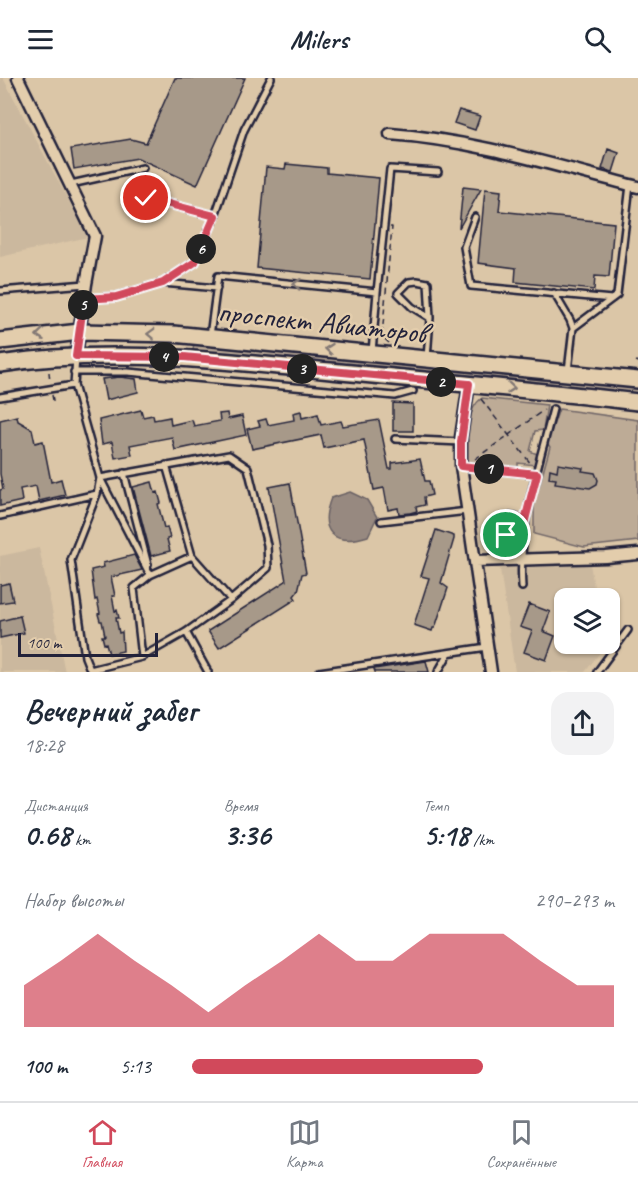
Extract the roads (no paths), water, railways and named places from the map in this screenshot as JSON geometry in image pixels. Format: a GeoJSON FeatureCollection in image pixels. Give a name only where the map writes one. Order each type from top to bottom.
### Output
{"type":"FeatureCollection","features":[{"type":"Feature","properties":{"kind":"main road","name":"проспект Авиаторов"},"geometry":{"type":"LineString","coordinates":[[0,341],[80,332],[210,337],[638,380]]}},
{"type":"Feature","properties":{"kind":"main road","name":"проспект Авиаторов"},"geometry":{"type":"LineString","coordinates":[[0,364],[76,356],[184,357],[638,402]]}},
{"type":"Feature","properties":{"kind":"street"},"geometry":{"type":"LineString","coordinates":[[18,78],[95,236],[76,356]]}},
{"type":"Feature","properties":{"kind":"street"},"geometry":{"type":"LineString","coordinates":[[390,134],[431,136],[474,145],[634,186]]}},
{"type":"Feature","properties":{"kind":"street"},"geometry":{"type":"LineString","coordinates":[[469,384],[461,442],[468,511],[491,672]]}},
{"type":"Feature","properties":{"kind":"street"},"geometry":{"type":"LineString","coordinates":[[475,561],[638,554]]}},
{"type":"Feature","properties":{"kind":"lane"},"geometry":{"type":"LineString","coordinates":[[84,299],[116,297],[163,283],[195,262],[215,216],[244,130],[271,78]]}},
{"type":"Feature","properties":{"kind":"lane"},"geometry":{"type":"LineString","coordinates":[[71,184],[143,168]]}},
{"type":"Feature","properties":{"kind":"lane"},"geometry":{"type":"LineString","coordinates":[[371,354],[390,169],[438,172]]}},
{"type":"Feature","properties":{"kind":"lane"},"geometry":{"type":"LineString","coordinates":[[573,328],[617,295],[634,186]]}},
{"type":"Feature","properties":{"kind":"lane"},"geometry":{"type":"LineString","coordinates":[[146,198],[215,216]]}},
{"type":"Feature","properties":{"kind":"lane"},"geometry":{"type":"LineString","coordinates":[[475,217],[464,247],[471,286],[612,299]]}},
{"type":"Feature","properties":{"kind":"lane"},"geometry":{"type":"LineString","coordinates":[[210,337],[218,276],[377,292]]}},
{"type":"Feature","properties":{"kind":"lane"},"geometry":{"type":"LineString","coordinates":[[427,359],[430,318],[428,283],[409,282],[398,293],[412,307],[430,318]]}},
{"type":"Feature","properties":{"kind":"lane"},"geometry":{"type":"LineString","coordinates":[[163,283],[216,288]]}},
{"type":"Feature","properties":{"kind":"lane"},"geometry":{"type":"LineString","coordinates":[[0,291],[86,284]]}},
{"type":"Feature","properties":{"kind":"lane"},"geometry":{"type":"LineString","coordinates":[[554,293],[573,328],[568,372]]}},
{"type":"Feature","properties":{"kind":"lane"},"geometry":{"type":"LineString","coordinates":[[76,356],[74,385],[100,478],[150,575]]}},
{"type":"Feature","properties":{"kind":"lane"},"geometry":{"type":"LineString","coordinates":[[74,372],[128,372],[395,396],[413,391]]}},
{"type":"Feature","properties":{"kind":"lane"},"geometry":{"type":"LineString","coordinates":[[0,397],[74,385]]}},
{"type":"Feature","properties":{"kind":"lane"},"geometry":{"type":"LineString","coordinates":[[522,587],[520,559],[524,524],[553,409]]}},
{"type":"Feature","properties":{"kind":"lane"},"geometry":{"type":"LineString","coordinates":[[395,439],[461,442]]}},
{"type":"Feature","properties":{"kind":"lane"},"geometry":{"type":"LineString","coordinates":[[230,455],[248,468],[267,545],[268,568],[231,600],[186,632],[142,657],[90,671],[71,560],[97,494],[100,478],[230,455]]}},
{"type":"Feature","properties":{"kind":"lane"},"geometry":{"type":"LineString","coordinates":[[166,465],[192,556],[231,600]]}},
{"type":"Feature","properties":{"kind":"lane"},"geometry":{"type":"LineString","coordinates":[[463,466],[537,474]]}},
{"type":"Feature","properties":{"kind":"lane"},"geometry":{"type":"LineString","coordinates":[[124,473],[150,575]]}},
{"type":"Feature","properties":{"kind":"lane"},"geometry":{"type":"LineString","coordinates":[[0,516],[97,494]]}},
{"type":"Feature","properties":{"kind":"lane"},"geometry":{"type":"LineString","coordinates":[[381,521],[468,511]]}},
{"type":"Feature","properties":{"kind":"lane"},"geometry":{"type":"LineString","coordinates":[[523,534],[516,538],[509,537],[504,532],[503,525],[506,519],[512,517],[519,518],[524,524]]}},
{"type":"Feature","properties":{"kind":"lane"},"geometry":{"type":"LineString","coordinates":[[142,657],[134,588],[150,575],[192,556]]}},
{"type":"Feature","properties":{"kind":"lane"},"geometry":{"type":"LineString","coordinates":[[597,672],[628,630]]}},
{"type":"Feature","properties":{"kind":"lane"},"geometry":{"type":"LineString","coordinates":[[186,632],[208,672]]}},
{"type":"Feature","properties":{"kind":"lane"},"geometry":{"type":"LineString","coordinates":[[319,672],[487,647]]}},
{"type":"Feature","properties":{"kind":"lane"},"geometry":{"type":"LineString","coordinates":[[438,672],[449,653]]}}]}
